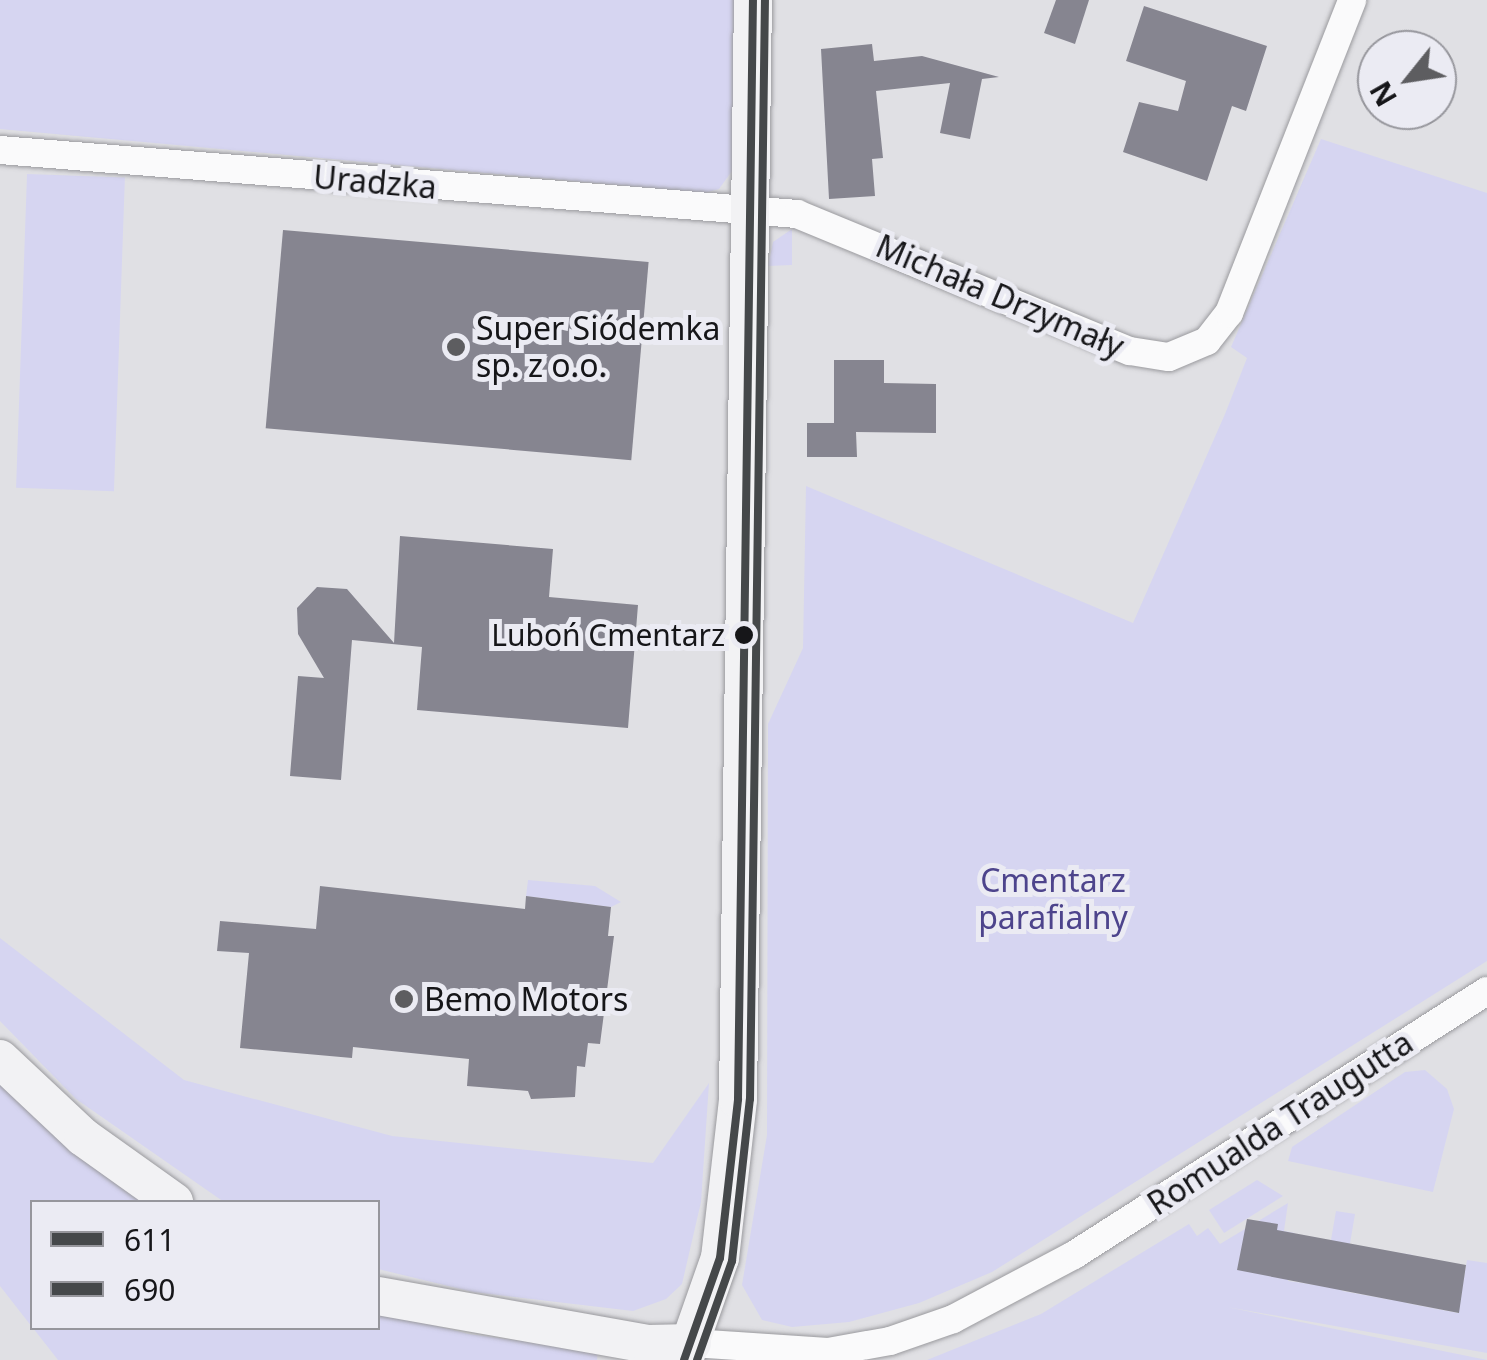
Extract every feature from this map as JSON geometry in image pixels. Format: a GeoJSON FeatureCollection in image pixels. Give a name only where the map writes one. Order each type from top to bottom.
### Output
{"type":"FeatureCollection","features":[{"type":"Feature","properties":{"kind":"street"},"geometry":{"type":"LineString","coordinates":[[380,1296],[688,1352],[727,1222],[738,1099],[761,206],[753,0]]}},
{"type":"Feature","properties":{"kind":"street","name":"Michała Drzymały"},"geometry":{"type":"LineString","coordinates":[[761,206],[811,217],[1130,352],[1170,358],[1188,352],[1229,312],[1352,0]]}},
{"type":"Feature","properties":{"kind":"street","name":"Uradzka"},"geometry":{"type":"LineString","coordinates":[[0,150],[761,206]]}},
{"type":"Feature","properties":{"kind":"street","name":"Romualda Traugutta"},"geometry":{"type":"LineString","coordinates":[[688,1352],[785,1352],[871,1346],[952,1319],[1074,1255],[1487,991]]}},
{"type":"Feature","properties":{"kind":"street"},"geometry":{"type":"LineString","coordinates":[[0,1059],[83,1137],[171,1200]]}},
{"type":"Feature","properties":{"kind":"green space"},"geometry":{"type":"Polygon","coordinates":[[[0,0],[734,0],[732,171],[719,189],[705,193],[0,129],[0,0]]]}},
{"type":"Feature","properties":{"kind":"green space","name":"Cmentarz parafialny"},"geometry":{"type":"Polygon","coordinates":[[[1321,139],[1487,193],[1487,961],[992,1272],[919,1303],[849,1322],[792,1327],[762,1320],[742,1285],[767,1135],[768,724],[803,648],[806,486],[1133,623],[1247,358],[1231,347],[1321,139]]]}},
{"type":"Feature","properties":{"kind":"green space"},"geometry":{"type":"Polygon","coordinates":[[[27,174],[125,177],[114,491],[16,488],[27,174]]]}},
{"type":"Feature","properties":{"kind":"green space"},"geometry":{"type":"Polygon","coordinates":[[[792,229],[792,265],[768,266],[773,242],[792,229]]]}},
{"type":"Feature","properties":{"kind":"green space"},"geometry":{"type":"Polygon","coordinates":[[[528,880],[595,886],[621,902],[611,907],[526,896],[528,880]]]}},
{"type":"Feature","properties":{"kind":"green space"},"geometry":{"type":"Polygon","coordinates":[[[0,938],[184,1080],[392,1136],[653,1163],[709,1083],[701,1202],[682,1284],[666,1299],[633,1311],[473,1292],[380,1269],[380,1200],[221,1200],[76,1099],[0,1021],[0,938]]]}},
{"type":"Feature","properties":{"kind":"green space"},"geometry":{"type":"Polygon","coordinates":[[[1425,1070],[1447,1089],[1454,1109],[1433,1192],[1288,1161],[1292,1147],[1405,1072],[1425,1070]]]}},
{"type":"Feature","properties":{"kind":"green space"},"geometry":{"type":"Polygon","coordinates":[[[0,1081],[93,1167],[140,1200],[30,1200],[30,1324],[0,1286],[0,1081]]]}},
{"type":"Feature","properties":{"kind":"green space"},"geometry":{"type":"Polygon","coordinates":[[[1257,1180],[1283,1196],[1224,1233],[1209,1210],[1257,1180]]]}},
{"type":"Feature","properties":{"kind":"green space"},"geometry":{"type":"Polygon","coordinates":[[[1288,1203],[1284,1231],[1295,1233],[1288,1281],[1323,1286],[1336,1211],[1355,1214],[1342,1291],[1392,1300],[1400,1253],[1413,1255],[1406,1303],[1458,1313],[1467,1260],[1487,1263],[1487,1353],[1227,1307],[1487,1360],[927,1360],[1041,1314],[1189,1224],[1197,1236],[1208,1228],[1220,1244],[1288,1203]]]}},
{"type":"Feature","properties":{"kind":"green space"},"geometry":{"type":"Polygon","coordinates":[[[380,1312],[469,1334],[598,1351],[597,1360],[58,1360],[35,1330],[380,1330],[380,1312]]]}},
{"type":"Feature","properties":{"kind":"building"},"geometry":{"type":"Polygon","coordinates":[[[1056,0],[1089,0],[1075,44],[1044,33],[1056,0]]]}},
{"type":"Feature","properties":{"kind":"building"},"geometry":{"type":"Polygon","coordinates":[[[1144,6],[1267,46],[1246,111],[1232,106],[1207,181],[1123,152],[1139,102],[1178,111],[1186,81],[1126,61],[1144,6]]]}},
{"type":"Feature","properties":{"kind":"building"},"geometry":{"type":"Polygon","coordinates":[[[872,44],[874,61],[922,56],[999,77],[982,79],[970,139],[940,133],[950,83],[876,91],[883,158],[872,159],[875,196],[829,199],[821,49],[872,44]]]}},
{"type":"Feature","properties":{"kind":"building","name":"Super Siódemka sp. z o.o."},"geometry":{"type":"Polygon","coordinates":[[[283,230],[649,262],[631,460],[266,428],[283,230]]]}},
{"type":"Feature","properties":{"kind":"building"},"geometry":{"type":"Polygon","coordinates":[[[834,360],[884,360],[884,383],[936,384],[936,433],[856,432],[857,457],[807,457],[807,423],[834,423],[834,360]]]}},
{"type":"Feature","properties":{"kind":"building"},"geometry":{"type":"Polygon","coordinates":[[[400,536],[553,549],[549,597],[638,605],[628,728],[417,710],[422,647],[352,640],[341,780],[290,776],[298,676],[324,678],[298,634],[297,608],[317,587],[347,589],[394,643],[400,536]]]}},
{"type":"Feature","properties":{"kind":"building","name":"Bemo Motors"},"geometry":{"type":"Polygon","coordinates":[[[320,886],[525,909],[526,896],[611,907],[608,936],[614,936],[600,1044],[588,1043],[585,1067],[577,1066],[575,1097],[531,1099],[528,1091],[467,1086],[469,1059],[353,1047],[352,1058],[240,1048],[249,953],[217,951],[220,921],[316,929],[320,886]]]}},
{"type":"Feature","properties":{"kind":"building"},"geometry":{"type":"Polygon","coordinates":[[[1247,1219],[1278,1224],[1277,1230],[1466,1265],[1459,1313],[1237,1270],[1247,1219]]]}},
{"type":"Feature","properties":{"kind":"transit line","name":"611"},"geometry":{"type":"LineString","coordinates":[[684,1360],[720,1258],[738,1099],[753,0]]}},
{"type":"Feature","properties":{"kind":"transit line","name":"690"},"geometry":{"type":"LineString","coordinates":[[697,1360],[732,1261],[750,1099],[765,0]]}},
{"type":"Feature","properties":{"kind":"place","name":"Super Siódemka sp. z o.o."},"geometry":{"type":"Point","coordinates":[456,347]}},
{"type":"Feature","properties":{"kind":"place","name":"Luboń Cmentarz"},"geometry":{"type":"Point","coordinates":[744,635]}},
{"type":"Feature","properties":{"kind":"place","name":"Bemo Motors"},"geometry":{"type":"Point","coordinates":[404,999]}}]}
